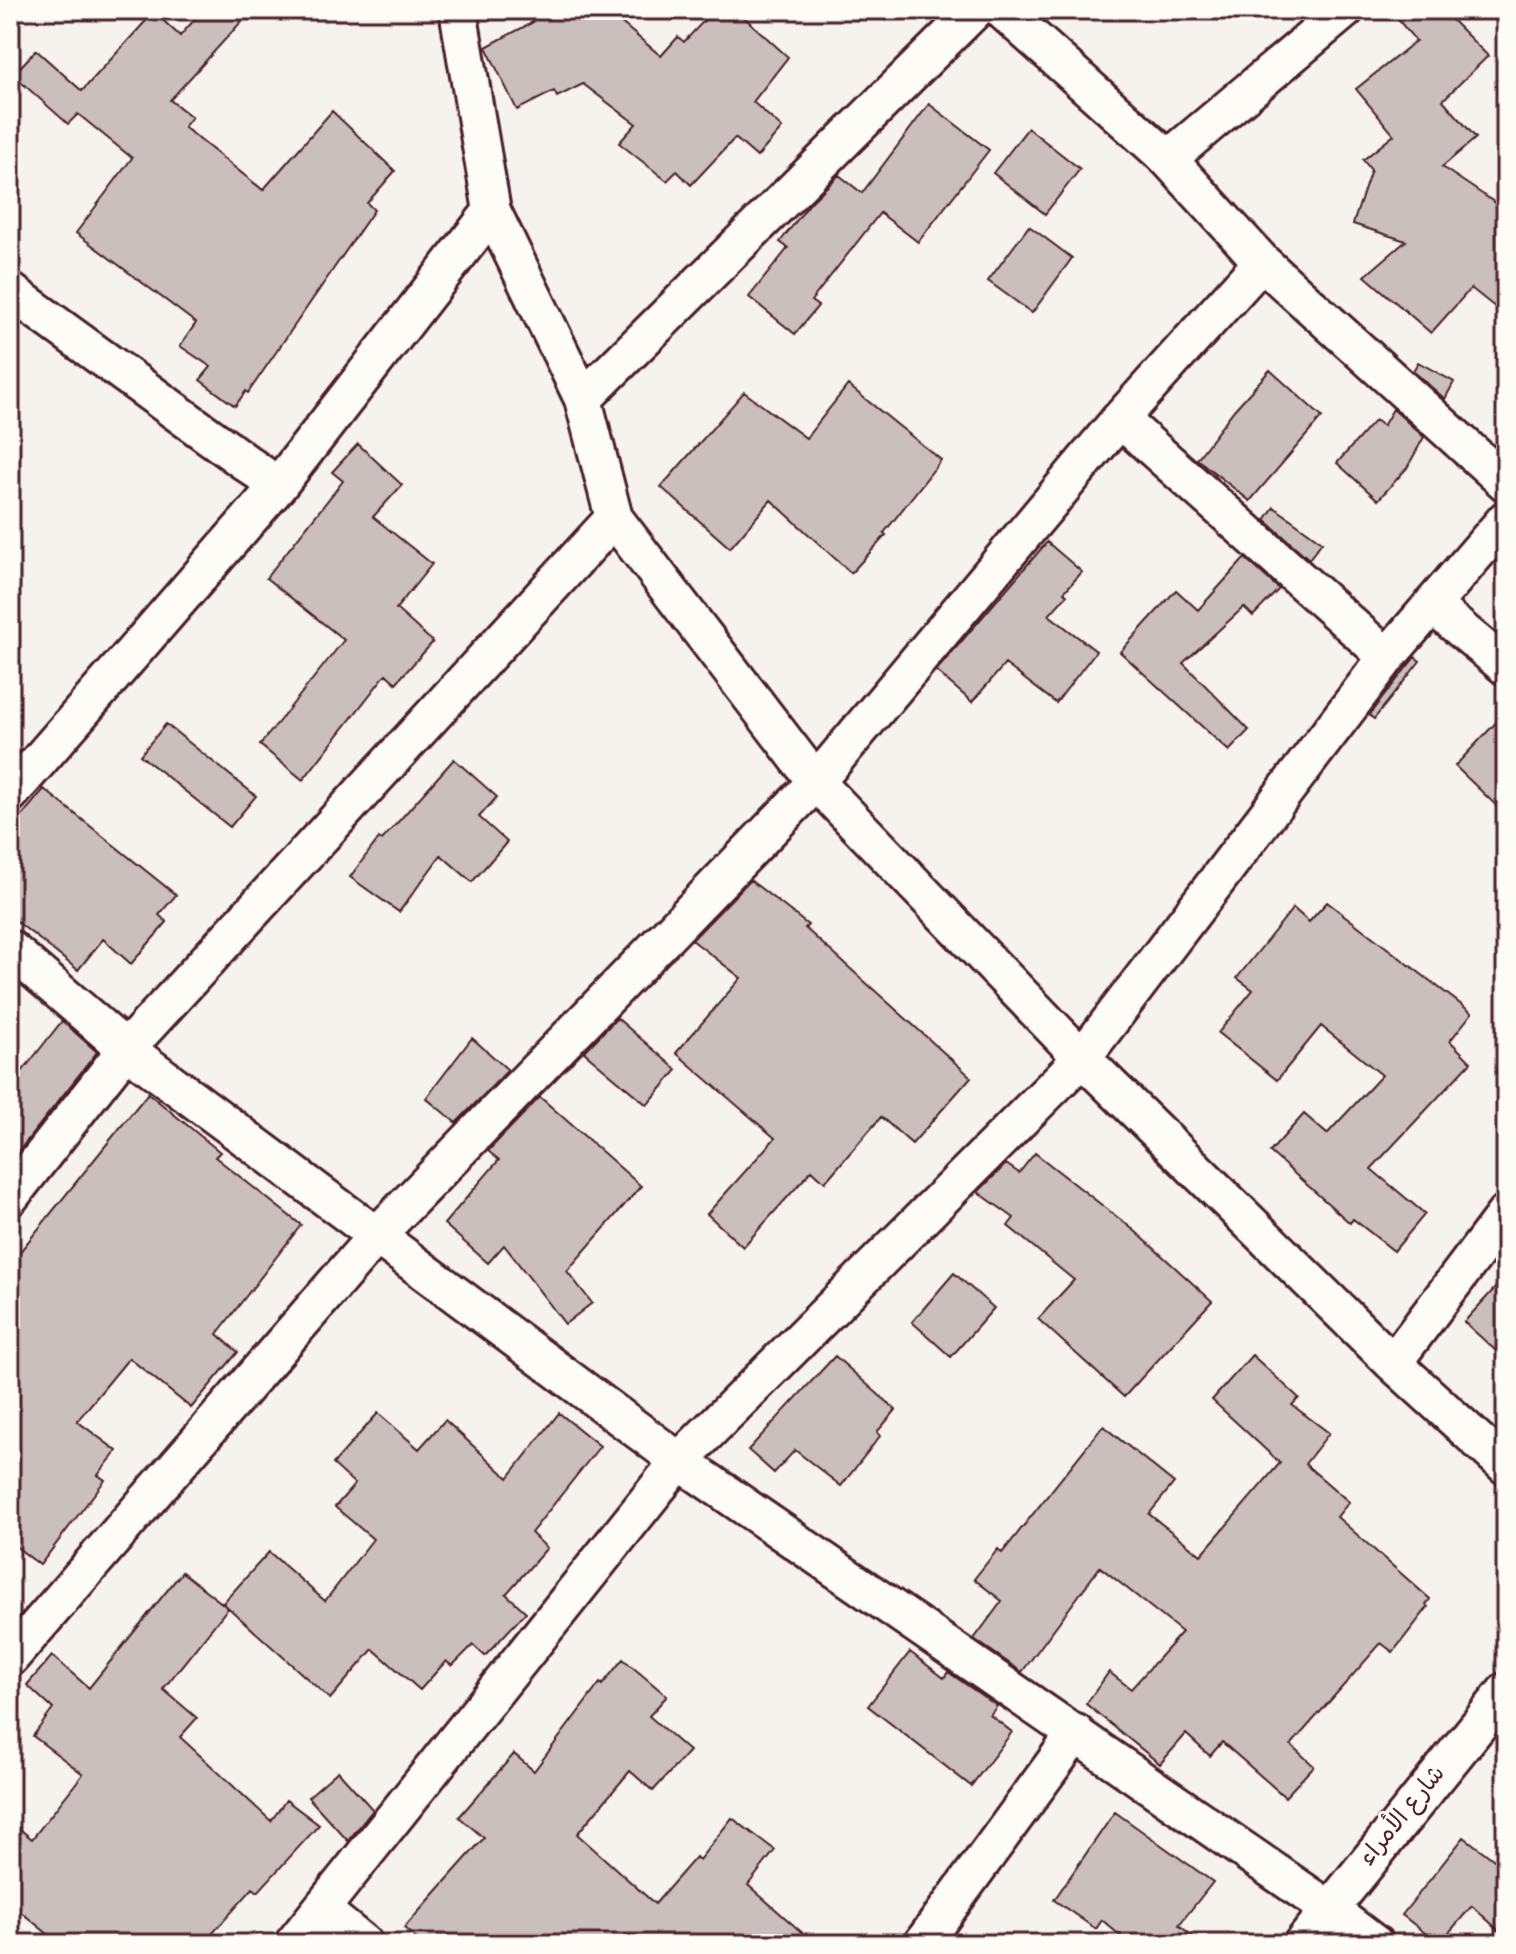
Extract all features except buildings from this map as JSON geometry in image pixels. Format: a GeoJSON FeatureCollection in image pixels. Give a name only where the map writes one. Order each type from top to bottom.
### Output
{"type":"FeatureCollection","features":[{"type":"Feature","properties":{"kind":"street"},"geometry":{"type":"LineString","coordinates":[[458,10],[492,211],[583,399],[614,518],[816,782],[1082,1058],[1393,1363],[1506,1466]]}},
{"type":"Feature","properties":{"kind":"street"},"geometry":{"type":"LineString","coordinates":[[583,399],[975,10]]}},
{"type":"Feature","properties":{"kind":"street"},"geometry":{"type":"LineString","coordinates":[[1002,10],[1168,159],[1262,262],[1506,483]]}},
{"type":"Feature","properties":{"kind":"street"},"geometry":{"type":"LineString","coordinates":[[1168,159],[1345,10]]}},
{"type":"Feature","properties":{"kind":"street"},"geometry":{"type":"LineString","coordinates":[[10,793],[278,486],[492,211]]}},
{"type":"Feature","properties":{"kind":"street"},"geometry":{"type":"LineString","coordinates":[[10,1658],[377,1235],[816,782],[1120,419],[1262,262]]}},
{"type":"Feature","properties":{"kind":"street"},"geometry":{"type":"LineString","coordinates":[[10,291],[278,486]]}},
{"type":"Feature","properties":{"kind":"street"},"geometry":{"type":"LineString","coordinates":[[1120,419],[1387,657]]}},
{"type":"Feature","properties":{"kind":"street"},"geometry":{"type":"LineString","coordinates":[[10,1197],[126,1049],[614,518]]}},
{"type":"Feature","properties":{"kind":"street"},"geometry":{"type":"LineString","coordinates":[[293,1944],[679,1461],[1082,1058],[1387,657],[1506,519]]}},
{"type":"Feature","properties":{"kind":"street"},"geometry":{"type":"LineString","coordinates":[[1432,605],[1506,667]]}},
{"type":"Feature","properties":{"kind":"street"},"geometry":{"type":"LineString","coordinates":[[10,949],[126,1049],[679,1461],[1076,1733],[1375,1944]]}},
{"type":"Feature","properties":{"kind":"street"},"geometry":{"type":"LineString","coordinates":[[1393,1363],[1506,1213]]}},
{"type":"Feature","properties":{"kind":"street","name":"شارع الأمراء"},"geometry":{"type":"LineString","coordinates":[[1302,1944],[1506,1691]]}},
{"type":"Feature","properties":{"kind":"street"},"geometry":{"type":"LineString","coordinates":[[922,1944],[1076,1733]]}},
{"type":"Feature","properties":{"kind":"street"},"geometry":{"type":"LineString","coordinates":[[322,1910],[364,1944]]}}]}
